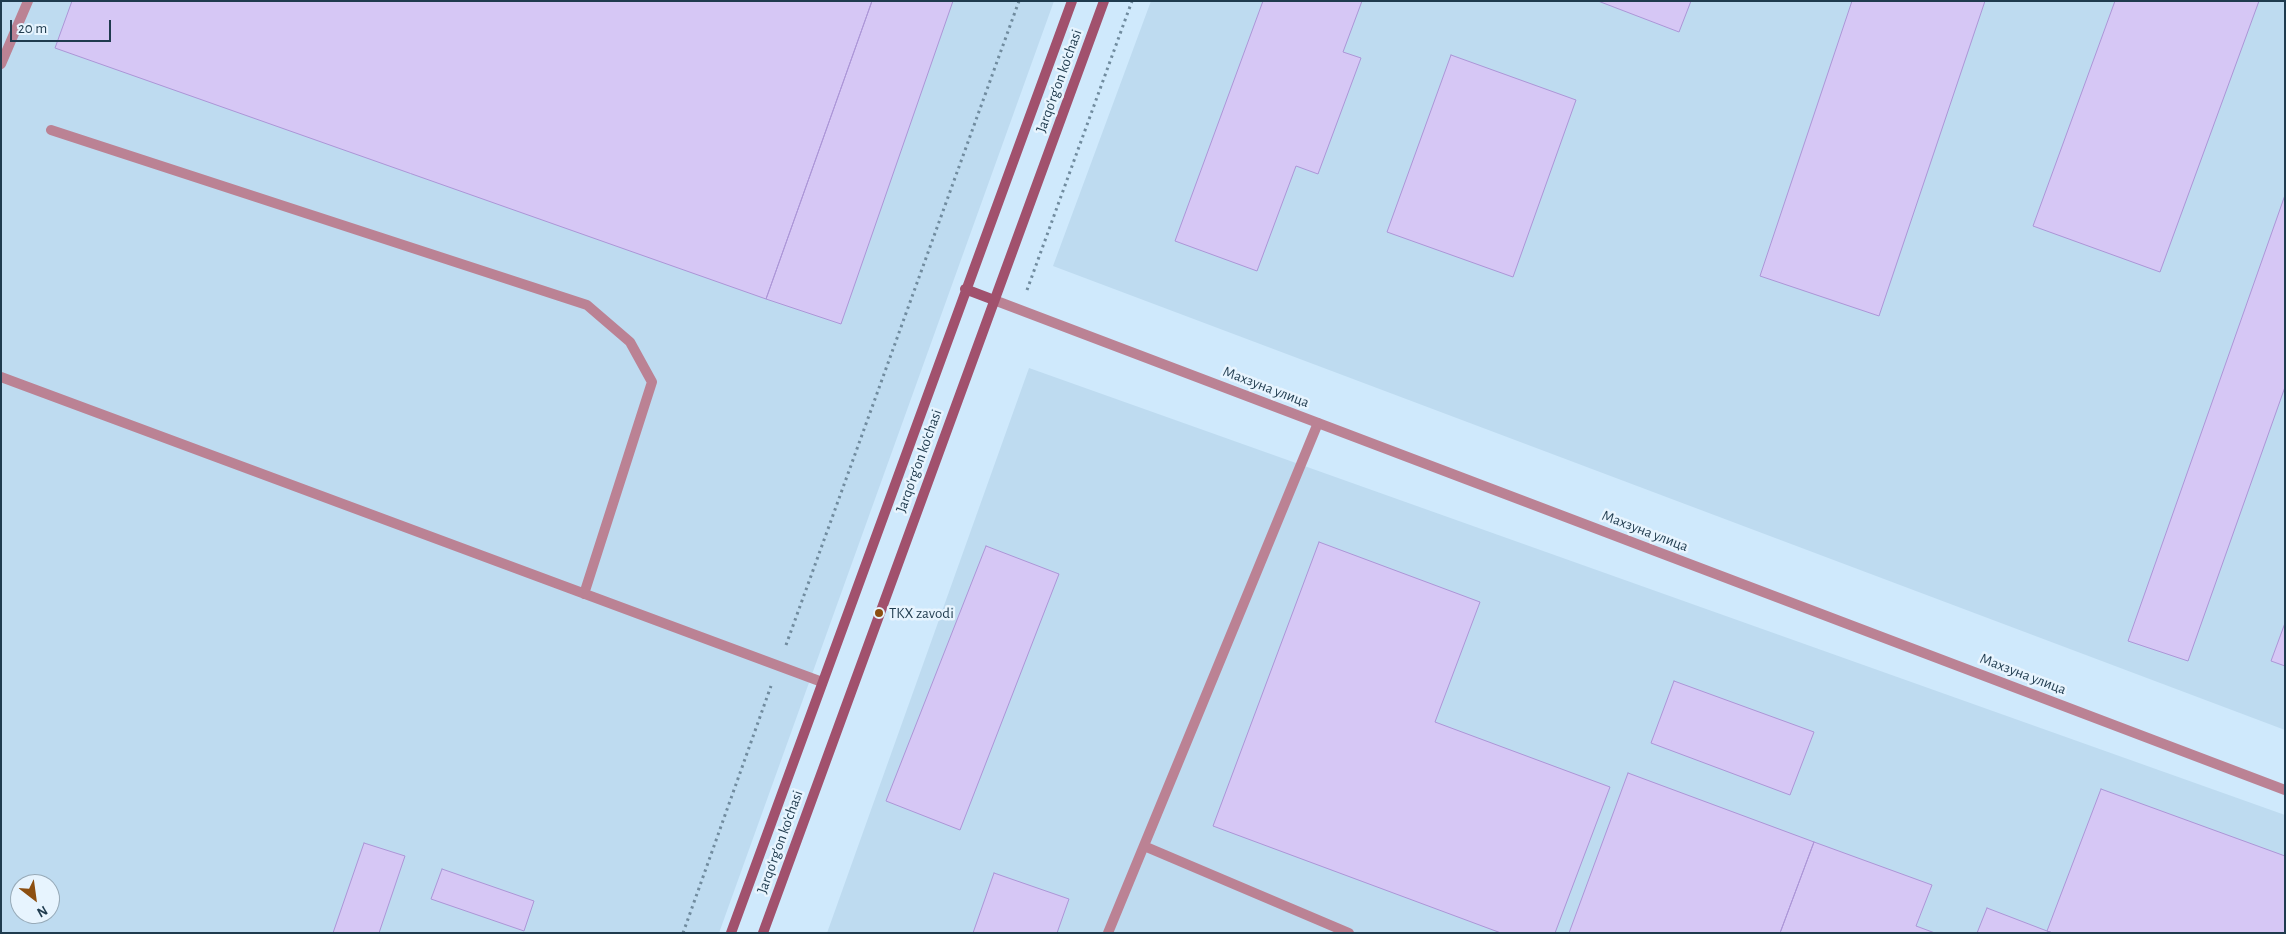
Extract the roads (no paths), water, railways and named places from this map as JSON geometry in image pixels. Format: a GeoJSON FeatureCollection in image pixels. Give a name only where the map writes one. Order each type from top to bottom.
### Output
{"type":"FeatureCollection","features":[{"type":"Feature","properties":{"kind":"main road","name":"Jarqo'rg'on ko'chasi"},"geometry":{"type":"LineString","coordinates":[[731,933],[965,289],[1072,1]]}},
{"type":"Feature","properties":{"kind":"main road","name":"Jarqo'rg'on ko'chasi"},"geometry":{"type":"LineString","coordinates":[[763,933],[1104,1]]}},
{"type":"Feature","properties":{"kind":"main road"},"geometry":{"type":"LineString","coordinates":[[965,289],[994,300]]}},
{"type":"Feature","properties":{"kind":"street"},"geometry":{"type":"LineString","coordinates":[[1,64],[28,1]]}},
{"type":"Feature","properties":{"kind":"street"},"geometry":{"type":"LineString","coordinates":[[51,130],[587,305],[630,342],[652,382],[584,594]]}},
{"type":"Feature","properties":{"kind":"street","name":"Махзуна улица"},"geometry":{"type":"LineString","coordinates":[[994,300],[2285,790]]}},
{"type":"Feature","properties":{"kind":"street"},"geometry":{"type":"LineString","coordinates":[[1,377],[822,682]]}},
{"type":"Feature","properties":{"kind":"street"},"geometry":{"type":"LineString","coordinates":[[1108,933],[1318,423]]}},
{"type":"Feature","properties":{"kind":"street"},"geometry":{"type":"LineString","coordinates":[[1144,846],[1349,933]]}},
{"type":"Feature","properties":{"kind":"place","name":"TKX zavodi"},"geometry":{"type":"Point","coordinates":[879,613]}}]}
